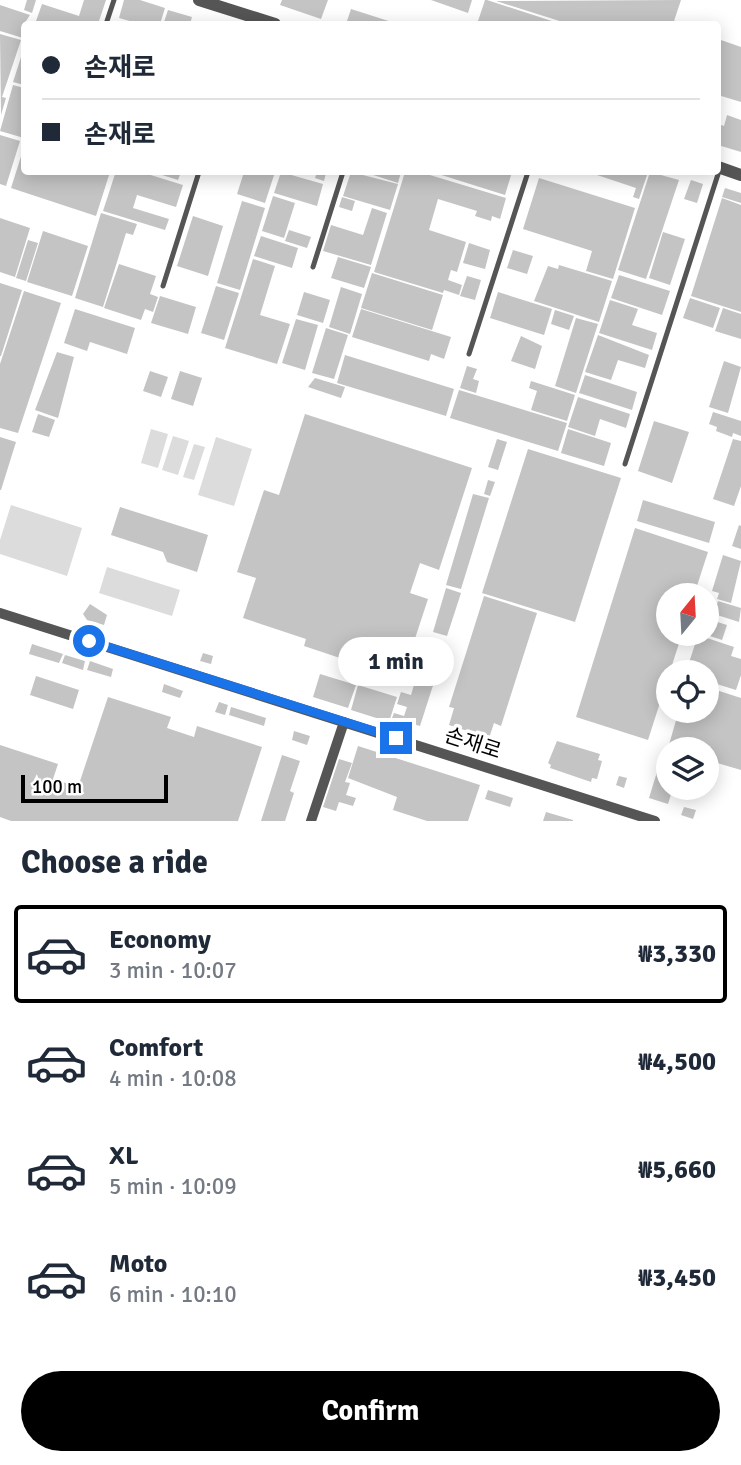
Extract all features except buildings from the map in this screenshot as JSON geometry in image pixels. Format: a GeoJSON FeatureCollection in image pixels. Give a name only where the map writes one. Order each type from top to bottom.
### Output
{"type":"FeatureCollection","features":[{"type":"Feature","properties":{"kind":"street"},"geometry":{"type":"LineString","coordinates":[[199,0],[266,21]]}},
{"type":"Feature","properties":{"kind":"street"},"geometry":{"type":"LineString","coordinates":[[721,168],[741,175]]}},
{"type":"Feature","properties":{"kind":"street","name":"손재로"},"geometry":{"type":"LineString","coordinates":[[0,613],[655,821]]}},
{"type":"Feature","properties":{"kind":"street"},"geometry":{"type":"LineString","coordinates":[[311,821],[344,722]]}},
{"type":"Feature","properties":{"kind":"lane"},"geometry":{"type":"LineString","coordinates":[[107,21],[114,0]]}},
{"type":"Feature","properties":{"kind":"lane"},"geometry":{"type":"LineString","coordinates":[[163,286],[198,175]]}},
{"type":"Feature","properties":{"kind":"lane"},"geometry":{"type":"LineString","coordinates":[[313,267],[342,175]]}},
{"type":"Feature","properties":{"kind":"lane"},"geometry":{"type":"LineString","coordinates":[[469,354],[527,175]]}},
{"type":"Feature","properties":{"kind":"lane"},"geometry":{"type":"LineString","coordinates":[[625,464],[716,175]]}},
{"type":"Feature","properties":{"kind":"shaded area"},"geometry":{"type":"Polygon","coordinates":[[[151,429],[168,434],[158,468],[141,463],[151,429]]]}},
{"type":"Feature","properties":{"kind":"shaded area"},"geometry":{"type":"Polygon","coordinates":[[[173,436],[189,441],[178,475],[162,470],[173,436]]]}},
{"type":"Feature","properties":{"kind":"shaded area"},"geometry":{"type":"Polygon","coordinates":[[[216,437],[252,449],[234,506],[198,495],[216,437]]]}},
{"type":"Feature","properties":{"kind":"shaded area"},"geometry":{"type":"Polygon","coordinates":[[[194,444],[205,447],[194,480],[183,477],[194,444]]]}},
{"type":"Feature","properties":{"kind":"shaded area"},"geometry":{"type":"Polygon","coordinates":[[[11,505],[82,528],[67,576],[0,554],[0,540],[11,505]]]}},
{"type":"Feature","properties":{"kind":"shaded area"},"geometry":{"type":"Polygon","coordinates":[[[107,567],[180,590],[172,616],[99,593],[107,567]]]}},
{"type":"Feature","properties":{"kind":"route"},"geometry":{"type":"LineString","coordinates":[[89,641],[396,738]]}}]}
